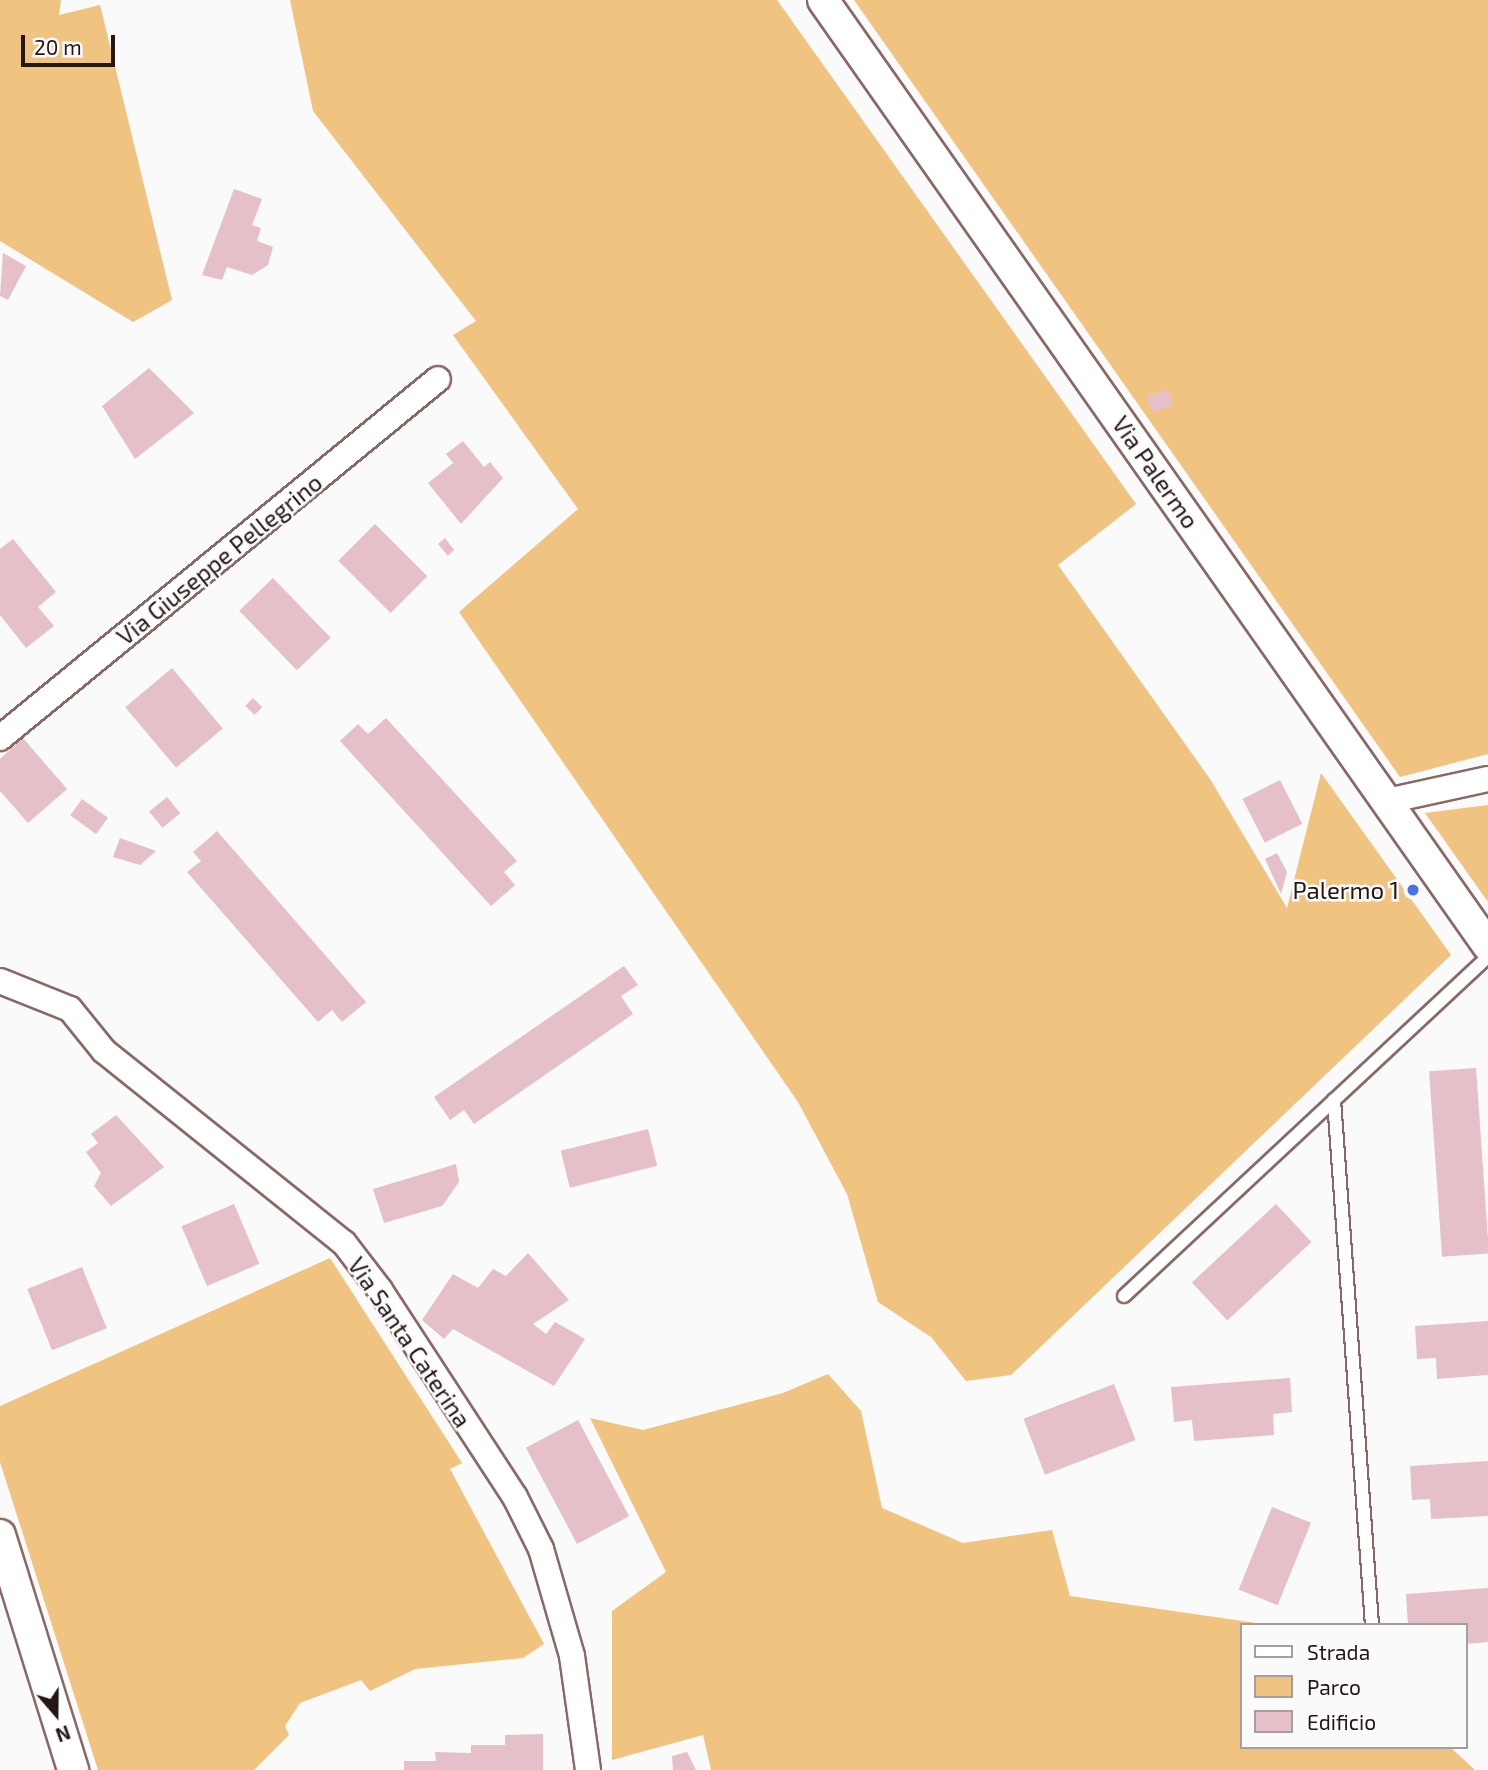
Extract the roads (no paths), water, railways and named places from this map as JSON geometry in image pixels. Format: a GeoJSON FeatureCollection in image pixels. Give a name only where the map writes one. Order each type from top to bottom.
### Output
{"type":"FeatureCollection","features":[{"type":"Feature","properties":{"kind":"street","name":"Via Palermo"},"geometry":{"type":"LineString","coordinates":[[823,0],[1488,946]]}},
{"type":"Feature","properties":{"kind":"street","name":"Via Giuseppe Pellegrino"},"geometry":{"type":"LineString","coordinates":[[0,738],[438,379]]}},
{"type":"Feature","properties":{"kind":"street"},"geometry":{"type":"LineString","coordinates":[[1387,801],[1488,779]]}},
{"type":"Feature","properties":{"kind":"street","name":"Via Santa Caterina"},"geometry":{"type":"LineString","coordinates":[[0,981],[70,1009],[104,1051],[344,1243],[515,1497],[541,1549],[572,1656],[588,1770]]}},
{"type":"Feature","properties":{"kind":"street"},"geometry":{"type":"LineString","coordinates":[[0,1535],[73,1770]]}},
{"type":"Feature","properties":{"kind":"lane"},"geometry":{"type":"LineString","coordinates":[[1124,1296],[1488,956]]}},
{"type":"Feature","properties":{"kind":"lane"},"geometry":{"type":"LineString","coordinates":[[1334,1100],[1372,1623]]}},
{"type":"Feature","properties":{"kind":"place","name":"Palermo 1"},"geometry":{"type":"Point","coordinates":[1413,890]}}]}
